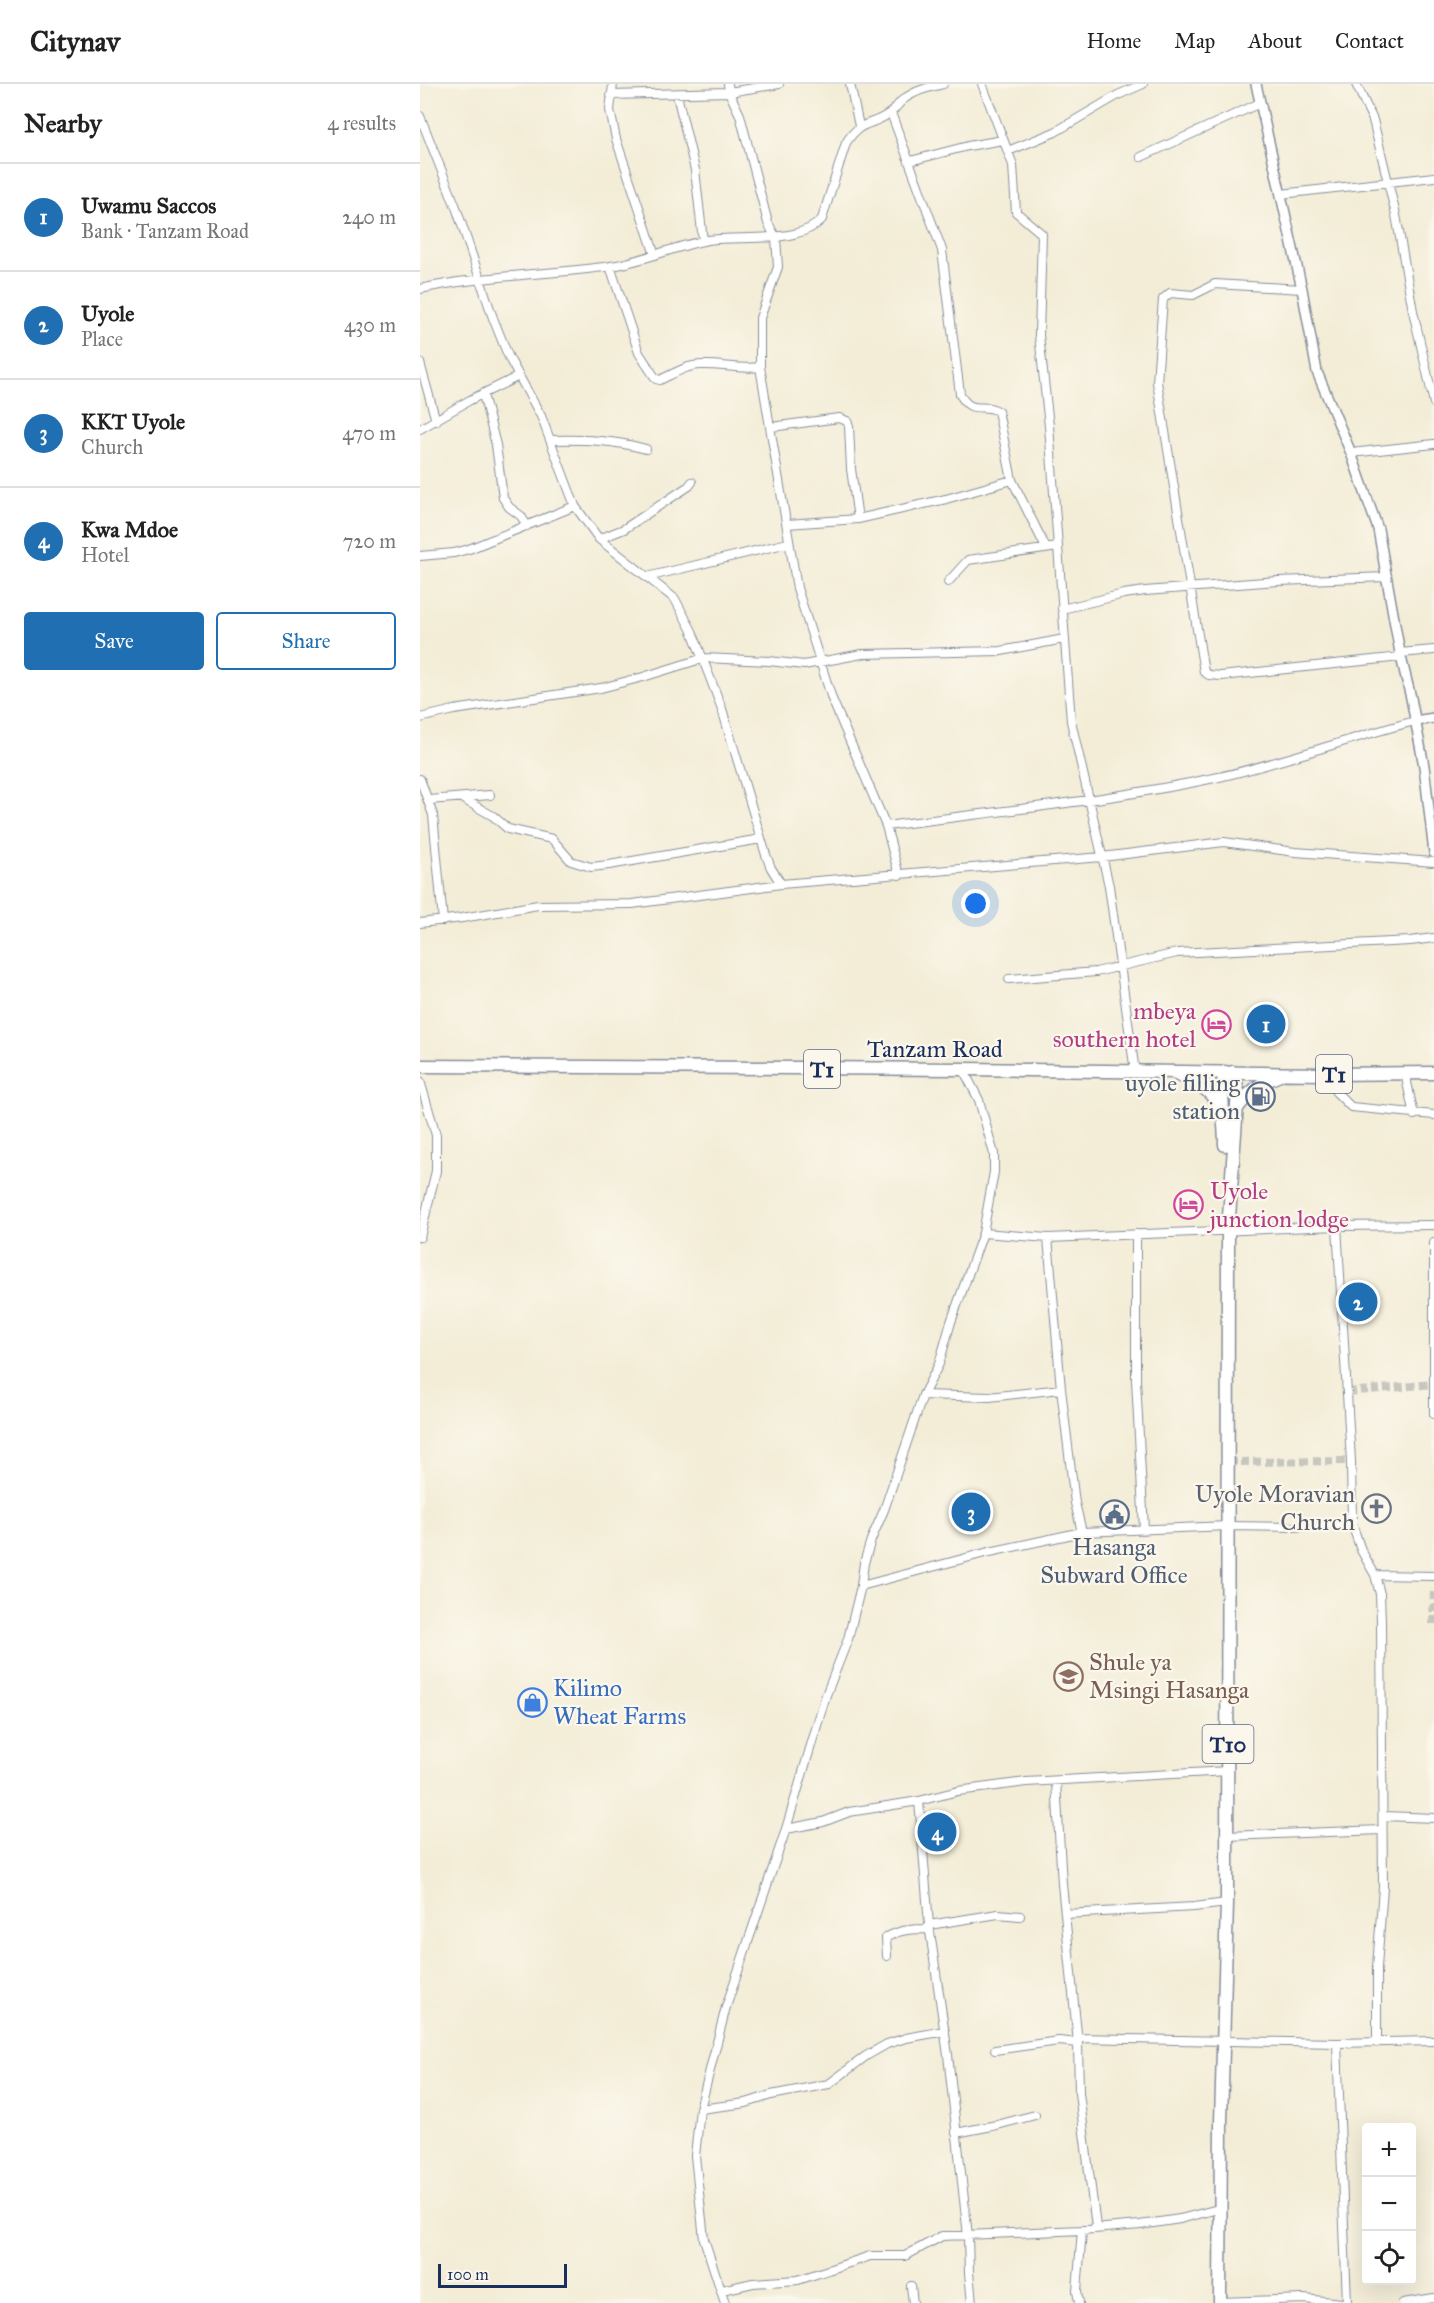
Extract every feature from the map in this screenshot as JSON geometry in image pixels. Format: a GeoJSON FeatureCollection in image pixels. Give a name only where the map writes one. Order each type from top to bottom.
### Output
{"type":"FeatureCollection","features":[{"type":"Feature","properties":{"kind":"highway","name":"Tanzam Road"},"geometry":{"type":"LineString","coordinates":[[420,1066],[1229,1072]]}},
{"type":"Feature","properties":{"kind":"highway"},"geometry":{"type":"LineString","coordinates":[[1169,1072],[1202,1085],[1230,1114],[1263,1084],[1287,1073]]}},
{"type":"Feature","properties":{"kind":"highway","name":"T1"},"geometry":{"type":"LineString","coordinates":[[1229,1072],[1434,1073]]}},
{"type":"Feature","properties":{"kind":"highway","name":"T10"},"geometry":{"type":"LineString","coordinates":[[1220,2302],[1228,1771],[1228,1231],[1232,1179],[1230,1114],[1221,1089],[1229,1072]]}},
{"type":"Feature","properties":{"kind":"street"},"geometry":{"type":"LineString","coordinates":[[613,84],[610,110],[616,139],[655,255]]}},
{"type":"Feature","properties":{"kind":"street"},"geometry":{"type":"LineString","coordinates":[[610,95],[677,95],[779,84]]}},
{"type":"Feature","properties":{"kind":"street"},"geometry":{"type":"LineString","coordinates":[[850,84],[859,126]]}},
{"type":"Feature","properties":{"kind":"street"},"geometry":{"type":"LineString","coordinates":[[420,288],[478,278],[609,266],[703,241],[736,237],[776,238],[801,232],[819,223],[822,219],[846,143],[859,126],[891,113],[903,99],[915,92],[943,84]]}},
{"type":"Feature","properties":{"kind":"street"},"geometry":{"type":"LineString","coordinates":[[982,84],[1008,151],[1014,177],[1016,212],[1042,234],[1039,335],[1049,426],[1071,721],[1113,911],[1135,1072]]}},
{"type":"Feature","properties":{"kind":"street"},"geometry":{"type":"LineString","coordinates":[[1008,151],[1055,132],[1118,95],[1143,84]]}},
{"type":"Feature","properties":{"kind":"street"},"geometry":{"type":"LineString","coordinates":[[1256,84],[1302,288],[1317,372],[1351,453],[1372,511],[1387,577],[1400,655],[1427,787],[1434,853]]}},
{"type":"Feature","properties":{"kind":"street"},"geometry":{"type":"LineString","coordinates":[[1356,84],[1373,120],[1396,215],[1413,311],[1434,403]]}},
{"type":"Feature","properties":{"kind":"street"},"geometry":{"type":"LineString","coordinates":[[729,88],[740,115],[768,223],[776,238],[778,267],[760,318],[760,367],[797,588],[832,699],[886,826],[899,875]]}},
{"type":"Feature","properties":{"kind":"street"},"geometry":{"type":"LineString","coordinates":[[677,95],[694,170],[703,241]]}},
{"type":"Feature","properties":{"kind":"street"},"geometry":{"type":"LineString","coordinates":[[1141,157],[1260,103]]}},
{"type":"Feature","properties":{"kind":"street"},"geometry":{"type":"LineString","coordinates":[[891,113],[942,250],[960,394],[969,406],[995,408],[998,411],[1012,480],[1046,548]]}},
{"type":"Feature","properties":{"kind":"street"},"geometry":{"type":"LineString","coordinates":[[420,116],[435,160],[456,207],[478,278],[509,358],[533,400],[575,506],[599,539],[675,599],[683,611],[704,658],[722,709],[771,868],[781,884]]}},
{"type":"Feature","properties":{"kind":"street"},"geometry":{"type":"LineString","coordinates":[[910,161],[968,146],[1003,140]]}},
{"type":"Feature","properties":{"kind":"street"},"geometry":{"type":"LineString","coordinates":[[1281,194],[1434,177]]}},
{"type":"Feature","properties":{"kind":"street"},"geometry":{"type":"LineString","coordinates":[[609,266],[639,353],[656,379],[660,380],[692,366],[700,365],[760,367]]}},
{"type":"Feature","properties":{"kind":"street"},"geometry":{"type":"LineString","coordinates":[[1302,288],[1215,284],[1193,295],[1170,293],[1163,299],[1157,382],[1204,672],[1209,675],[1232,675],[1434,650]]}},
{"type":"Feature","properties":{"kind":"street"},"geometry":{"type":"LineString","coordinates":[[420,363],[436,421]]}},
{"type":"Feature","properties":{"kind":"street"},"geometry":{"type":"LineString","coordinates":[[420,429],[519,376]]}},
{"type":"Feature","properties":{"kind":"street"},"geometry":{"type":"LineString","coordinates":[[483,394],[496,445],[503,498],[509,507],[521,516],[526,526]]}},
{"type":"Feature","properties":{"kind":"street"},"geometry":{"type":"LineString","coordinates":[[771,427],[839,418],[847,421],[858,519]]}},
{"type":"Feature","properties":{"kind":"street"},"geometry":{"type":"LineString","coordinates":[[550,440],[588,438],[646,449]]}},
{"type":"Feature","properties":{"kind":"street"},"geometry":{"type":"LineString","coordinates":[[1351,453],[1434,444]]}},
{"type":"Feature","properties":{"kind":"street"},"geometry":{"type":"LineString","coordinates":[[787,524],[858,519],[946,499],[1012,480]]}},
{"type":"Feature","properties":{"kind":"street"},"geometry":{"type":"LineString","coordinates":[[599,539],[624,529],[692,482]]}},
{"type":"Feature","properties":{"kind":"street"},"geometry":{"type":"LineString","coordinates":[[420,556],[454,553],[469,549],[575,506]]}},
{"type":"Feature","properties":{"kind":"street"},"geometry":{"type":"LineString","coordinates":[[647,577],[788,543]]}},
{"type":"Feature","properties":{"kind":"street"},"geometry":{"type":"LineString","coordinates":[[948,582],[968,560],[1058,547]]}},
{"type":"Feature","properties":{"kind":"street"},"geometry":{"type":"LineString","coordinates":[[1062,609],[1124,594],[1189,587],[1387,577]]}},
{"type":"Feature","properties":{"kind":"street"},"geometry":{"type":"LineString","coordinates":[[420,718],[454,710],[601,688],[704,658],[804,664],[821,663],[862,654],[1001,651],[1064,639]]}},
{"type":"Feature","properties":{"kind":"street"},"geometry":{"type":"LineString","coordinates":[[886,826],[1090,801],[1245,771],[1415,721],[1434,718]]}},
{"type":"Feature","properties":{"kind":"street"},"geometry":{"type":"LineString","coordinates":[[420,779],[429,800],[435,828],[443,921]]}},
{"type":"Feature","properties":{"kind":"street"},"geometry":{"type":"LineString","coordinates":[[429,800],[490,795]]}},
{"type":"Feature","properties":{"kind":"street"},"geometry":{"type":"LineString","coordinates":[[463,799],[493,816],[508,829],[552,839],[568,859],[585,866],[609,865],[761,839]]}},
{"type":"Feature","properties":{"kind":"street"},"geometry":{"type":"LineString","coordinates":[[420,922],[443,921],[538,905],[632,904],[781,884],[1102,857],[1224,842],[1295,852],[1434,862]]}},
{"type":"Feature","properties":{"kind":"street"},"geometry":{"type":"LineString","coordinates":[[1009,979],[1083,974],[1120,968],[1176,953],[1434,938]]}},
{"type":"Feature","properties":{"kind":"street"},"geometry":{"type":"LineString","coordinates":[[725,2303],[704,2240],[695,2157],[700,2109],[726,2007],[786,1829],[826,1695],[848,1639],[871,1540],[884,1510],[923,1395],[939,1364],[982,1233],[994,1172],[994,1154],[979,1100],[963,1069]]}},
{"type":"Feature","properties":{"kind":"street"},"geometry":{"type":"LineString","coordinates":[[1405,1073],[1414,1115]]}},
{"type":"Feature","properties":{"kind":"street"},"geometry":{"type":"LineString","coordinates":[[1326,1074],[1336,1092],[1351,1107],[1414,1115],[1434,1115]]}},
{"type":"Feature","properties":{"kind":"street"},"geometry":{"type":"LineString","coordinates":[[420,1081],[436,1135],[436,1170],[420,1237]]}},
{"type":"Feature","properties":{"kind":"street"},"geometry":{"type":"LineString","coordinates":[[982,1233],[1048,1238],[1337,1226],[1434,1225],[1434,1230]]}},
{"type":"Feature","properties":{"kind":"street"},"geometry":{"type":"LineString","coordinates":[[1337,1226],[1351,1461],[1352,1524],[1361,1550],[1375,1575],[1380,1594],[1382,1621],[1384,1816],[1382,1830],[1383,1887],[1377,1967],[1377,2043]]}},
{"type":"Feature","properties":{"kind":"street"},"geometry":{"type":"LineString","coordinates":[[1136,1234],[1136,1380],[1144,1530]]}},
{"type":"Feature","properties":{"kind":"street"},"geometry":{"type":"LineString","coordinates":[[1048,1238],[1060,1389],[1075,1503],[1082,1532]]}},
{"type":"Feature","properties":{"kind":"street"},"geometry":{"type":"LineString","coordinates":[[1434,1243],[1434,1414]]}},
{"type":"Feature","properties":{"kind":"street"},"geometry":{"type":"LineString","coordinates":[[923,1395],[989,1397],[1060,1389]]}},
{"type":"Feature","properties":{"kind":"street"},"geometry":{"type":"LineString","coordinates":[[861,1586],[985,1553],[1082,1532],[1352,1524]]}},
{"type":"Feature","properties":{"kind":"street"},"geometry":{"type":"LineString","coordinates":[[1375,1575],[1434,1576]]}},
{"type":"Feature","properties":{"kind":"street"},"geometry":{"type":"LineString","coordinates":[[786,1829],[822,1822],[849,1812],[998,1785],[1228,1771]]}},
{"type":"Feature","properties":{"kind":"street"},"geometry":{"type":"LineString","coordinates":[[1056,1782],[1077,2041],[1079,2093],[1096,2227]]}},
{"type":"Feature","properties":{"kind":"street"},"geometry":{"type":"LineString","coordinates":[[919,1801],[929,1927],[945,2031],[968,2236],[972,2303]]}},
{"type":"Feature","properties":{"kind":"street"},"geometry":{"type":"LineString","coordinates":[[1384,1816],[1434,1818]]}},
{"type":"Feature","properties":{"kind":"street"},"geometry":{"type":"LineString","coordinates":[[1226,1836],[1382,1830]]}},
{"type":"Feature","properties":{"kind":"street"},"geometry":{"type":"LineString","coordinates":[[1065,1914],[1227,1903]]}},
{"type":"Feature","properties":{"kind":"street"},"geometry":{"type":"LineString","coordinates":[[887,1956],[885,1943],[886,1938],[890,1935],[998,1914],[1020,1916]]}},
{"type":"Feature","properties":{"kind":"street"},"geometry":{"type":"LineString","coordinates":[[700,2109],[746,2103],[771,2095],[829,2084],[866,2056],[887,2044],[945,2031]]}},
{"type":"Feature","properties":{"kind":"street"},"geometry":{"type":"LineString","coordinates":[[995,2050],[1059,2041],[1377,2043],[1434,2041]]}},
{"type":"Feature","properties":{"kind":"street"},"geometry":{"type":"LineString","coordinates":[[1336,2043],[1347,2303]]}},
{"type":"Feature","properties":{"kind":"street"},"geometry":{"type":"LineString","coordinates":[[956,2133],[998,2126],[1035,2115]]}},
{"type":"Feature","properties":{"kind":"street"},"geometry":{"type":"LineString","coordinates":[[722,2290],[753,2283],[798,2280],[870,2256],[905,2256],[942,2236],[1082,2230],[1180,2219],[1222,2208]]}},
{"type":"Feature","properties":{"kind":"street"},"geometry":{"type":"LineString","coordinates":[[1078,2303],[1082,2230]]}},
{"type":"Feature","properties":{"kind":"street"},"geometry":{"type":"LineString","coordinates":[[911,2286],[913,2303]]}},
{"type":"Feature","properties":{"kind":"street"},"geometry":{"type":"LineString","coordinates":[[1409,2303],[1434,2298]]}},
{"type":"Feature","properties":{"kind":"street"},"geometry":{"type":"LineString","coordinates":[[1220,2302],[1304,2299],[1342,2303]]}},
{"type":"Feature","properties":{"kind":"tunnel"},"geometry":{"type":"LineString","coordinates":[[1348,1392],[1433,1384]]}},
{"type":"Feature","properties":{"kind":"tunnel"},"geometry":{"type":"LineString","coordinates":[[1229,1462],[1351,1461]]}},
{"type":"Feature","properties":{"kind":"tunnel"},"geometry":{"type":"LineString","coordinates":[[1433,1624],[1434,1589]]}},
{"type":"Feature","properties":{"kind":"place","name":"Uwamu Saccos"},"geometry":{"type":"Point","coordinates":[1266,1024]}},
{"type":"Feature","properties":{"kind":"place","name":"mbeya southern hotel"},"geometry":{"type":"Point","coordinates":[1217,1025]}},
{"type":"Feature","properties":{"kind":"place","name":"uyole filling station"},"geometry":{"type":"Point","coordinates":[1261,1097]}},
{"type":"Feature","properties":{"kind":"place","name":"Uyole junction lodge"},"geometry":{"type":"Point","coordinates":[1189,1205]}},
{"type":"Feature","properties":{"kind":"place","name":"Uyole"},"geometry":{"type":"Point","coordinates":[1358,1302]}},
{"type":"Feature","properties":{"kind":"place","name":"Uyole Moravian Church"},"geometry":{"type":"Point","coordinates":[1376,1508]}},
{"type":"Feature","properties":{"kind":"place","name":"KKT Uyole"},"geometry":{"type":"Point","coordinates":[971,1512]}},
{"type":"Feature","properties":{"kind":"place","name":"Hasanga Subward Office"},"geometry":{"type":"Point","coordinates":[1114,1514]}},
{"type":"Feature","properties":{"kind":"place","name":"Shule ya Msingi Hasanga"},"geometry":{"type":"Point","coordinates":[1068,1676]}},
{"type":"Feature","properties":{"kind":"place","name":"Kilimo Wheat Farms"},"geometry":{"type":"Point","coordinates":[532,1702]}},
{"type":"Feature","properties":{"kind":"place","name":"Kwa Mdoe"},"geometry":{"type":"Point","coordinates":[937,1832]}}]}
